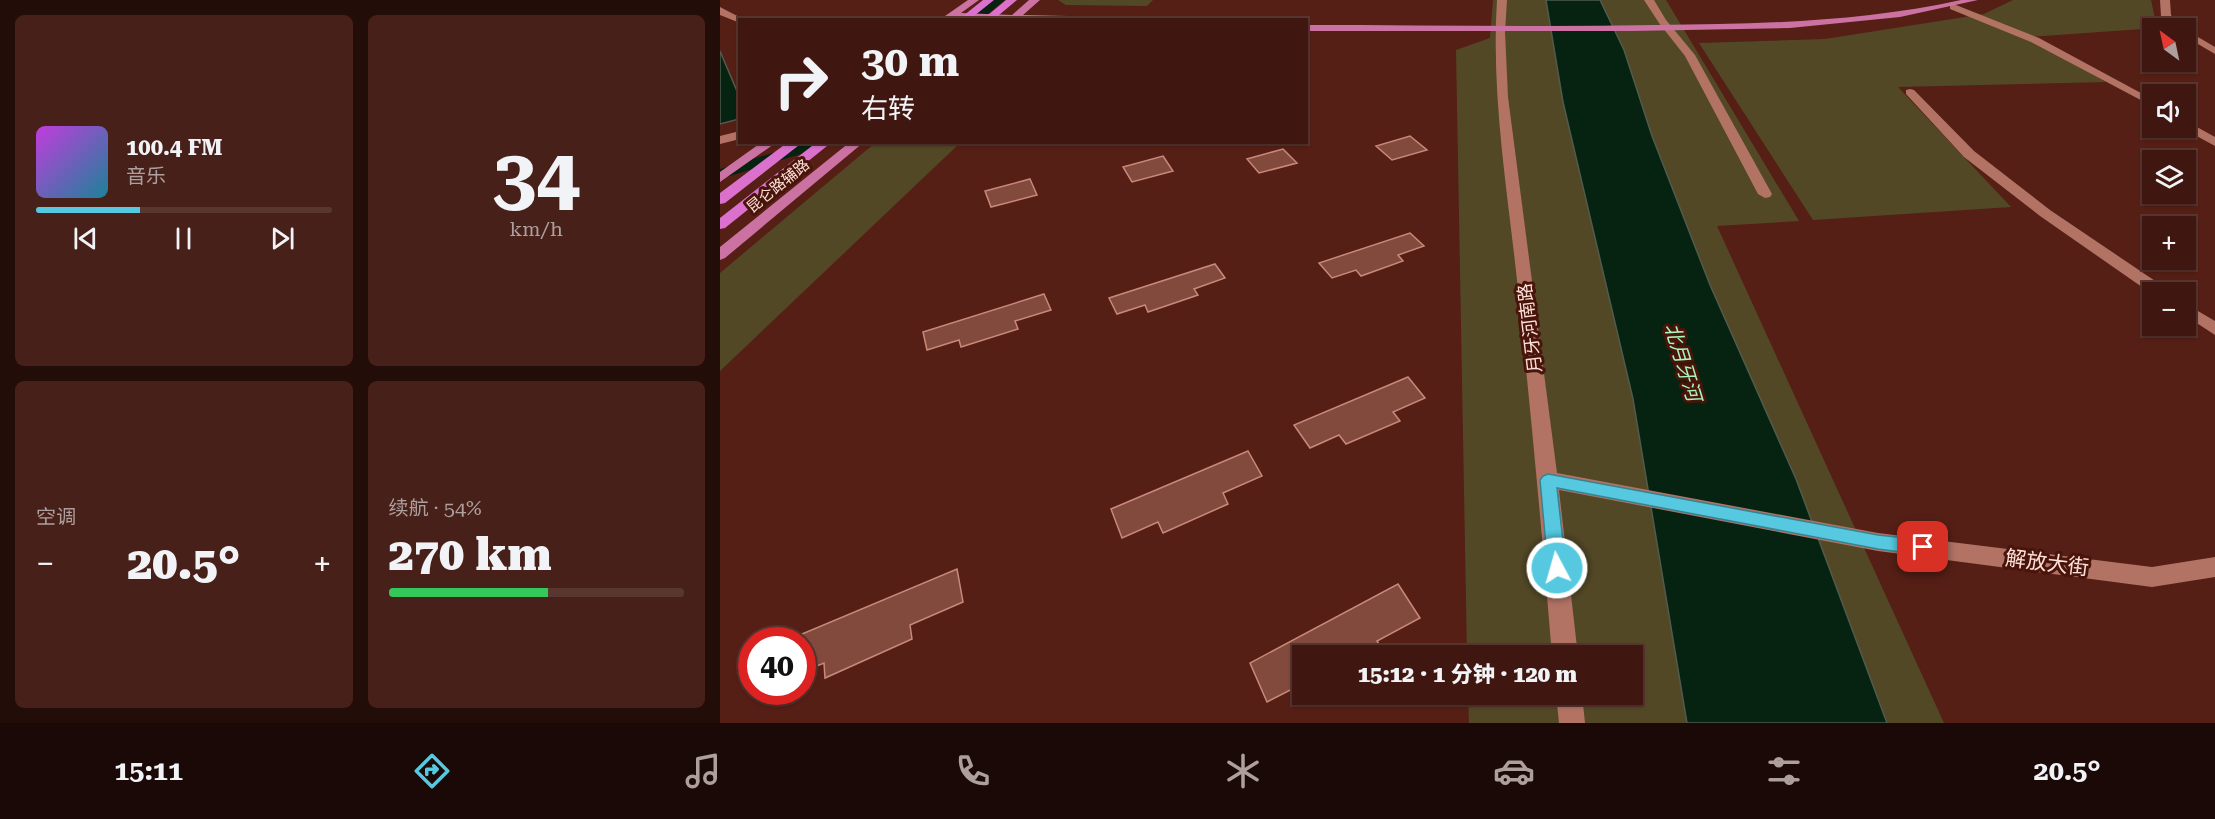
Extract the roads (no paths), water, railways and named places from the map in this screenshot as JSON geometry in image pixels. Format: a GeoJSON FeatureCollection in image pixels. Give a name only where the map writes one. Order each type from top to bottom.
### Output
{"type":"FeatureCollection","features":[{"type":"Feature","properties":{"kind":"highway"},"geometry":{"type":"LineString","coordinates":[[965,18],[989,0]]}},
{"type":"Feature","properties":{"kind":"highway"},"geometry":{"type":"LineString","coordinates":[[989,18],[1012,0]]}},
{"type":"Feature","properties":{"kind":"highway"},"geometry":{"type":"LineString","coordinates":[[720,200],[794,144]]}},
{"type":"Feature","properties":{"kind":"highway"},"geometry":{"type":"LineString","coordinates":[[720,225],[823,144]]}},
{"type":"Feature","properties":{"kind":"main road"},"geometry":{"type":"LineString","coordinates":[[948,18],[974,0]]}},
{"type":"Feature","properties":{"kind":"main road"},"geometry":{"type":"LineString","coordinates":[[1013,18],[1035,0]]}},
{"type":"Feature","properties":{"kind":"main road"},"geometry":{"type":"LineString","coordinates":[[1665,25],[1827,15],[1922,0]]}},
{"type":"Feature","properties":{"kind":"main road"},"geometry":{"type":"LineString","coordinates":[[1308,20],[1786,26],[1889,17],[1973,0]]}},
{"type":"Feature","properties":{"kind":"main road"},"geometry":{"type":"LineString","coordinates":[[948,18],[1005,18]]}},
{"type":"Feature","properties":{"kind":"main road"},"geometry":{"type":"LineString","coordinates":[[1308,28],[1500,24]]}},
{"type":"Feature","properties":{"kind":"main road","name":"昆仑路辅路"},"geometry":{"type":"LineString","coordinates":[[720,255],[856,144]]}},
{"type":"Feature","properties":{"kind":"main road"},"geometry":{"type":"LineString","coordinates":[[720,178],[766,146]]}},
{"type":"Feature","properties":{"kind":"street","name":"月牙河南路"},"geometry":{"type":"LineString","coordinates":[[1502,0],[1500,24],[1503,100],[1548,480],[1565,645]]}},
{"type":"Feature","properties":{"kind":"street"},"geometry":{"type":"LineString","coordinates":[[1649,0],[1665,25],[1690,55],[1765,194]]}},
{"type":"Feature","properties":{"kind":"street"},"geometry":{"type":"LineString","coordinates":[[2165,0],[2168,18]]}},
{"type":"Feature","properties":{"kind":"street"},"geometry":{"type":"LineString","coordinates":[[1953,8],[2035,40],[2142,98]]}},
{"type":"Feature","properties":{"kind":"street"},"geometry":{"type":"LineString","coordinates":[[720,10],[727,16],[738,19]]}},
{"type":"Feature","properties":{"kind":"street"},"geometry":{"type":"LineString","coordinates":[[2196,39],[2215,51]]}},
{"type":"Feature","properties":{"kind":"street"},"geometry":{"type":"LineString","coordinates":[[1910,93],[1978,160],[2045,213],[2146,282]]}},
{"type":"Feature","properties":{"kind":"street"},"geometry":{"type":"LineString","coordinates":[[2196,131],[2215,142]]}},
{"type":"Feature","properties":{"kind":"street"},"geometry":{"type":"LineString","coordinates":[[720,140],[738,136]]}},
{"type":"Feature","properties":{"kind":"street"},"geometry":{"type":"LineString","coordinates":[[2196,316],[2215,329]]}},
{"type":"Feature","properties":{"kind":"street","name":"解放大街"},"geometry":{"type":"LineString","coordinates":[[1548,480],[1878,542],[2152,577],[2215,567]]}},
{"type":"Feature","properties":{"kind":"street"},"geometry":{"type":"LineString","coordinates":[[1570,705],[1572,723]]}},
{"type":"Feature","properties":{"kind":"water","name":"北月牙河"},"geometry":{"type":"Polygon","coordinates":[[[1546,0],[1600,0],[1624,50],[1652,136],[1710,285],[1796,479],[1887,723],[1687,723],[1633,399],[1563,102],[1546,0]]]}},
{"type":"Feature","properties":{"kind":"water"},"geometry":{"type":"Polygon","coordinates":[[[720,51],[738,94],[738,119],[720,124],[720,51]]]}},
{"type":"Feature","properties":{"kind":"waterway"},"geometry":{"type":"LineString","coordinates":[[975,18],[999,0]]}},
{"type":"Feature","properties":{"kind":"waterway"},"geometry":{"type":"LineString","coordinates":[[720,174],[795,151],[807,144]]}}]}
